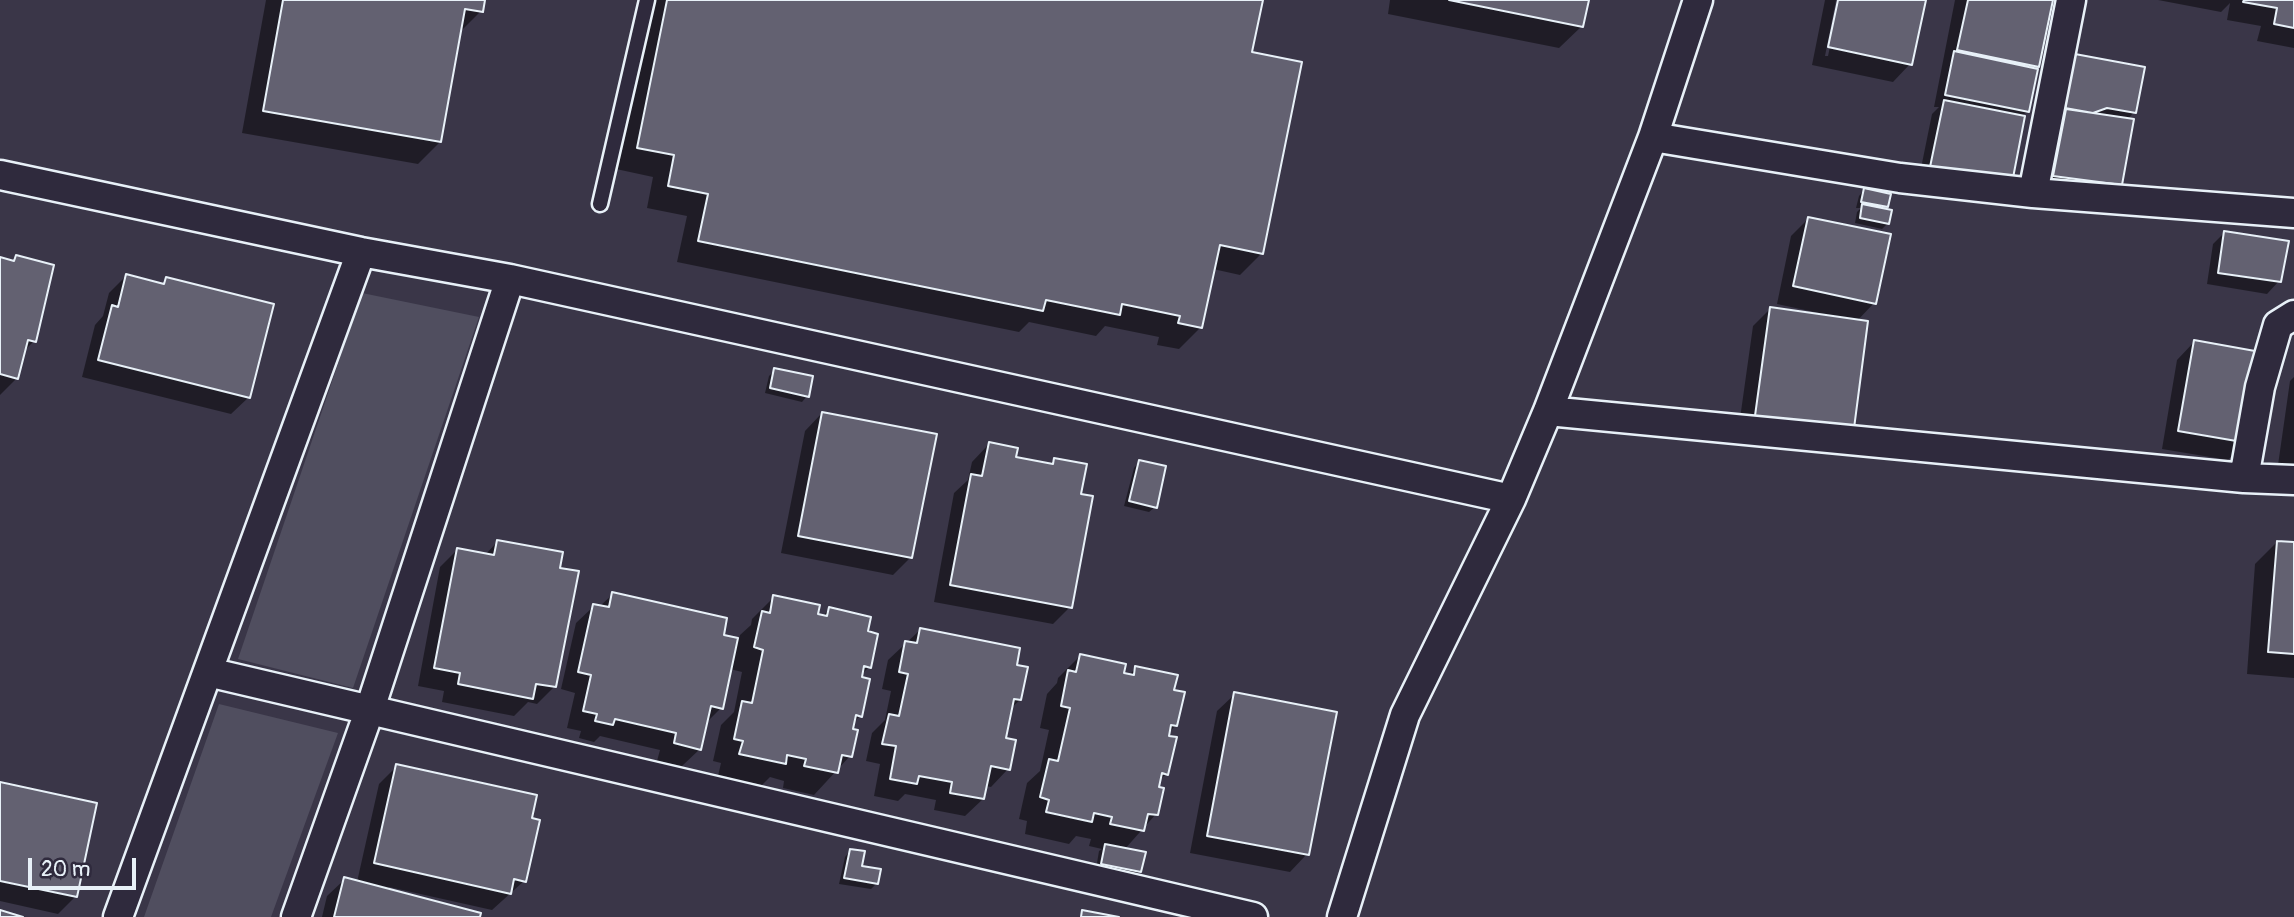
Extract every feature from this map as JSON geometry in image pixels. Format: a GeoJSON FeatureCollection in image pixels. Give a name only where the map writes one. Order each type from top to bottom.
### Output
{"type":"FeatureCollection","features":[{"type":"Feature","properties":{"kind":"street"},"geometry":{"type":"LineString","coordinates":[[1342,917],[1405,715],[1511,499],[1548,411],[1653,137],[1698,0]]}},
{"type":"Feature","properties":{"kind":"street"},"geometry":{"type":"LineString","coordinates":[[2032,193],[2071,0]]}},
{"type":"Feature","properties":{"kind":"street"},"geometry":{"type":"LineString","coordinates":[[1653,137],[1900,178],[2032,193],[2294,213]]}},
{"type":"Feature","properties":{"kind":"street"},"geometry":{"type":"LineString","coordinates":[[0,175],[362,252],[510,279],[1511,499]]}},
{"type":"Feature","properties":{"kind":"street"},"geometry":{"type":"LineString","coordinates":[[118,917],[362,252]]}},
{"type":"Feature","properties":{"kind":"street"},"geometry":{"type":"LineString","coordinates":[[296,917],[370,709],[510,279]]}},
{"type":"Feature","properties":{"kind":"street"},"geometry":{"type":"LineString","coordinates":[[2244,478],[2260,387],[2278,326],[2294,315]]}},
{"type":"Feature","properties":{"kind":"street"},"geometry":{"type":"LineString","coordinates":[[1548,411],[2244,478],[2294,480]]}},
{"type":"Feature","properties":{"kind":"street"},"geometry":{"type":"LineString","coordinates":[[208,671],[1253,917]]}},
{"type":"Feature","properties":{"kind":"lane"},"geometry":{"type":"LineString","coordinates":[[600,204],[647,0]]}},
{"type":"Feature","properties":{"kind":"shaded area"},"geometry":{"type":"Polygon","coordinates":[[[362,293],[479,317],[353,688],[238,659],[362,293]]]}},
{"type":"Feature","properties":{"kind":"shaded area"},"geometry":{"type":"Polygon","coordinates":[[[219,704],[338,733],[271,917],[144,917],[219,704]]]}},
{"type":"Feature","properties":{"kind":"building"},"geometry":{"type":"Polygon","coordinates":[[[283,0],[485,0],[483,12],[465,9],[441,142],[263,111],[283,0]]]}},
{"type":"Feature","properties":{"kind":"building"},"geometry":{"type":"Polygon","coordinates":[[[667,0],[1263,0],[1252,52],[1302,62],[1263,254],[1220,245],[1202,328],[1178,323],[1180,316],[1122,304],[1120,315],[1046,300],[1043,311],[698,241],[708,194],[668,186],[674,155],[637,148],[667,0]]]}},
{"type":"Feature","properties":{"kind":"building"},"geometry":{"type":"Polygon","coordinates":[[[1449,0],[1589,0],[1583,27],[1449,0]]]}},
{"type":"Feature","properties":{"kind":"building"},"geometry":{"type":"Polygon","coordinates":[[[1838,0],[1926,0],[1912,65],[1828,47],[1838,0]]]}},
{"type":"Feature","properties":{"kind":"building"},"geometry":{"type":"Polygon","coordinates":[[[1968,0],[2053,0],[2039,67],[1957,50],[1968,0]]]}},
{"type":"Feature","properties":{"kind":"building"},"geometry":{"type":"Polygon","coordinates":[[[2294,0],[2294,28],[2274,24],[2277,8],[2243,2],[2294,0]]]}},
{"type":"Feature","properties":{"kind":"building"},"geometry":{"type":"Polygon","coordinates":[[[1954,51],[2038,69],[2029,112],[1945,95],[1954,51]]]}},
{"type":"Feature","properties":{"kind":"building"},"geometry":{"type":"Polygon","coordinates":[[[2075,54],[2145,67],[2136,113],[2107,108],[2093,113],[2065,108],[2075,54]]]}},
{"type":"Feature","properties":{"kind":"building"},"geometry":{"type":"Polygon","coordinates":[[[1944,100],[2025,116],[2012,183],[1930,167],[1944,100]]]}},
{"type":"Feature","properties":{"kind":"building"},"geometry":{"type":"Polygon","coordinates":[[[2066,109],[2134,119],[2122,185],[2053,176],[2066,109]]]}},
{"type":"Feature","properties":{"kind":"building"},"geometry":{"type":"Polygon","coordinates":[[[1864,188],[1891,194],[1888,207],[1861,202],[1864,188]]]}},
{"type":"Feature","properties":{"kind":"building"},"geometry":{"type":"Polygon","coordinates":[[[1862,204],[1892,210],[1889,224],[1860,218],[1862,204]]]}},
{"type":"Feature","properties":{"kind":"building"},"geometry":{"type":"Polygon","coordinates":[[[1808,217],[1891,234],[1876,304],[1793,286],[1808,217]]]}},
{"type":"Feature","properties":{"kind":"building"},"geometry":{"type":"Polygon","coordinates":[[[2224,231],[2289,241],[2281,282],[2218,273],[2224,231]]]}},
{"type":"Feature","properties":{"kind":"building"},"geometry":{"type":"Polygon","coordinates":[[[16,255],[54,265],[36,342],[28,340],[18,379],[0,374],[0,257],[14,261],[16,255]]]}},
{"type":"Feature","properties":{"kind":"building"},"geometry":{"type":"Polygon","coordinates":[[[126,274],[164,284],[166,277],[274,304],[250,398],[98,360],[112,305],[118,307],[126,274]]]}},
{"type":"Feature","properties":{"kind":"building"},"geometry":{"type":"Polygon","coordinates":[[[1770,307],[1868,321],[1853,436],[1754,423],[1770,307]]]}},
{"type":"Feature","properties":{"kind":"building"},"geometry":{"type":"Polygon","coordinates":[[[2194,340],[2255,351],[2248,394],[2248,443],[2178,431],[2194,340]]]}},
{"type":"Feature","properties":{"kind":"building"},"geometry":{"type":"Polygon","coordinates":[[[774,368],[813,376],[809,397],[770,388],[774,368]]]}},
{"type":"Feature","properties":{"kind":"building"},"geometry":{"type":"Polygon","coordinates":[[[822,412],[937,434],[912,558],[798,536],[822,412]]]}},
{"type":"Feature","properties":{"kind":"building"},"geometry":{"type":"Polygon","coordinates":[[[989,442],[1018,448],[1016,457],[1053,464],[1054,458],[1087,464],[1081,494],[1093,496],[1072,608],[950,585],[971,474],[982,476],[989,442]]]}},
{"type":"Feature","properties":{"kind":"building"},"geometry":{"type":"Polygon","coordinates":[[[1139,460],[1166,466],[1157,508],[1129,501],[1139,460]]]}},
{"type":"Feature","properties":{"kind":"building"},"geometry":{"type":"Polygon","coordinates":[[[497,540],[563,552],[560,568],[579,571],[556,687],[536,684],[533,699],[458,684],[460,673],[434,668],[457,548],[494,555],[497,540]]]}},
{"type":"Feature","properties":{"kind":"building"},"geometry":{"type":"Polygon","coordinates":[[[2277,541],[2294,542],[2294,654],[2268,652],[2277,541]]]}},
{"type":"Feature","properties":{"kind":"building"},"geometry":{"type":"Polygon","coordinates":[[[612,592],[727,618],[724,635],[738,638],[723,709],[711,706],[701,750],[674,743],[676,733],[615,719],[613,725],[595,721],[597,714],[583,711],[591,675],[578,672],[593,604],[609,607],[612,592]]]}},
{"type":"Feature","properties":{"kind":"building"},"geometry":{"type":"Polygon","coordinates":[[[773,595],[820,605],[818,614],[827,616],[829,607],[871,617],[868,631],[878,634],[871,668],[864,666],[862,677],[870,679],[862,717],[856,715],[853,729],[858,730],[852,757],[842,755],[838,773],[804,766],[806,759],[787,755],[786,764],[739,754],[743,741],[734,739],[742,701],[752,703],[763,650],[754,647],[762,611],[770,613],[773,595]]]}},
{"type":"Feature","properties":{"kind":"building"},"geometry":{"type":"Polygon","coordinates":[[[920,628],[1020,648],[1017,665],[1028,667],[1021,700],[1014,699],[1006,738],[1016,740],[1010,770],[991,766],[984,799],[950,793],[952,782],[919,776],[917,784],[890,779],[896,746],[882,744],[889,714],[899,716],[908,674],[899,672],[905,641],[917,643],[920,628]]]}},
{"type":"Feature","properties":{"kind":"building"},"geometry":{"type":"Polygon","coordinates":[[[1080,654],[1126,664],[1124,673],[1134,675],[1135,666],[1178,675],[1174,690],[1185,692],[1177,726],[1171,725],[1169,736],[1177,737],[1168,775],[1162,773],[1159,787],[1164,788],[1158,815],[1148,814],[1144,831],[1110,824],[1112,817],[1094,813],[1092,822],[1046,812],[1049,800],[1040,797],[1049,759],[1058,761],[1070,708],[1061,706],[1068,670],[1076,672],[1080,654]]]}},
{"type":"Feature","properties":{"kind":"building"},"geometry":{"type":"Polygon","coordinates":[[[1234,692],[1337,712],[1309,855],[1207,836],[1234,692]]]}},
{"type":"Feature","properties":{"kind":"building"},"geometry":{"type":"Polygon","coordinates":[[[396,764],[537,795],[532,818],[540,820],[526,882],[514,879],[511,894],[374,863],[396,764]]]}},
{"type":"Feature","properties":{"kind":"building"},"geometry":{"type":"Polygon","coordinates":[[[0,782],[97,803],[77,897],[0,881],[0,782]]]}},
{"type":"Feature","properties":{"kind":"building"},"geometry":{"type":"Polygon","coordinates":[[[1105,844],[1146,852],[1141,872],[1101,864],[1105,844]]]}},
{"type":"Feature","properties":{"kind":"building"},"geometry":{"type":"Polygon","coordinates":[[[850,849],[865,851],[862,866],[881,869],[878,884],[844,878],[850,849]]]}},
{"type":"Feature","properties":{"kind":"building"},"geometry":{"type":"Polygon","coordinates":[[[344,877],[481,913],[480,917],[334,917],[344,877]]]}},
{"type":"Feature","properties":{"kind":"building"},"geometry":{"type":"Polygon","coordinates":[[[0,910],[23,917],[0,917],[0,910]]]}},
{"type":"Feature","properties":{"kind":"building"},"geometry":{"type":"Polygon","coordinates":[[[1082,910],[1119,917],[1081,917],[1082,910]]]}}]}
